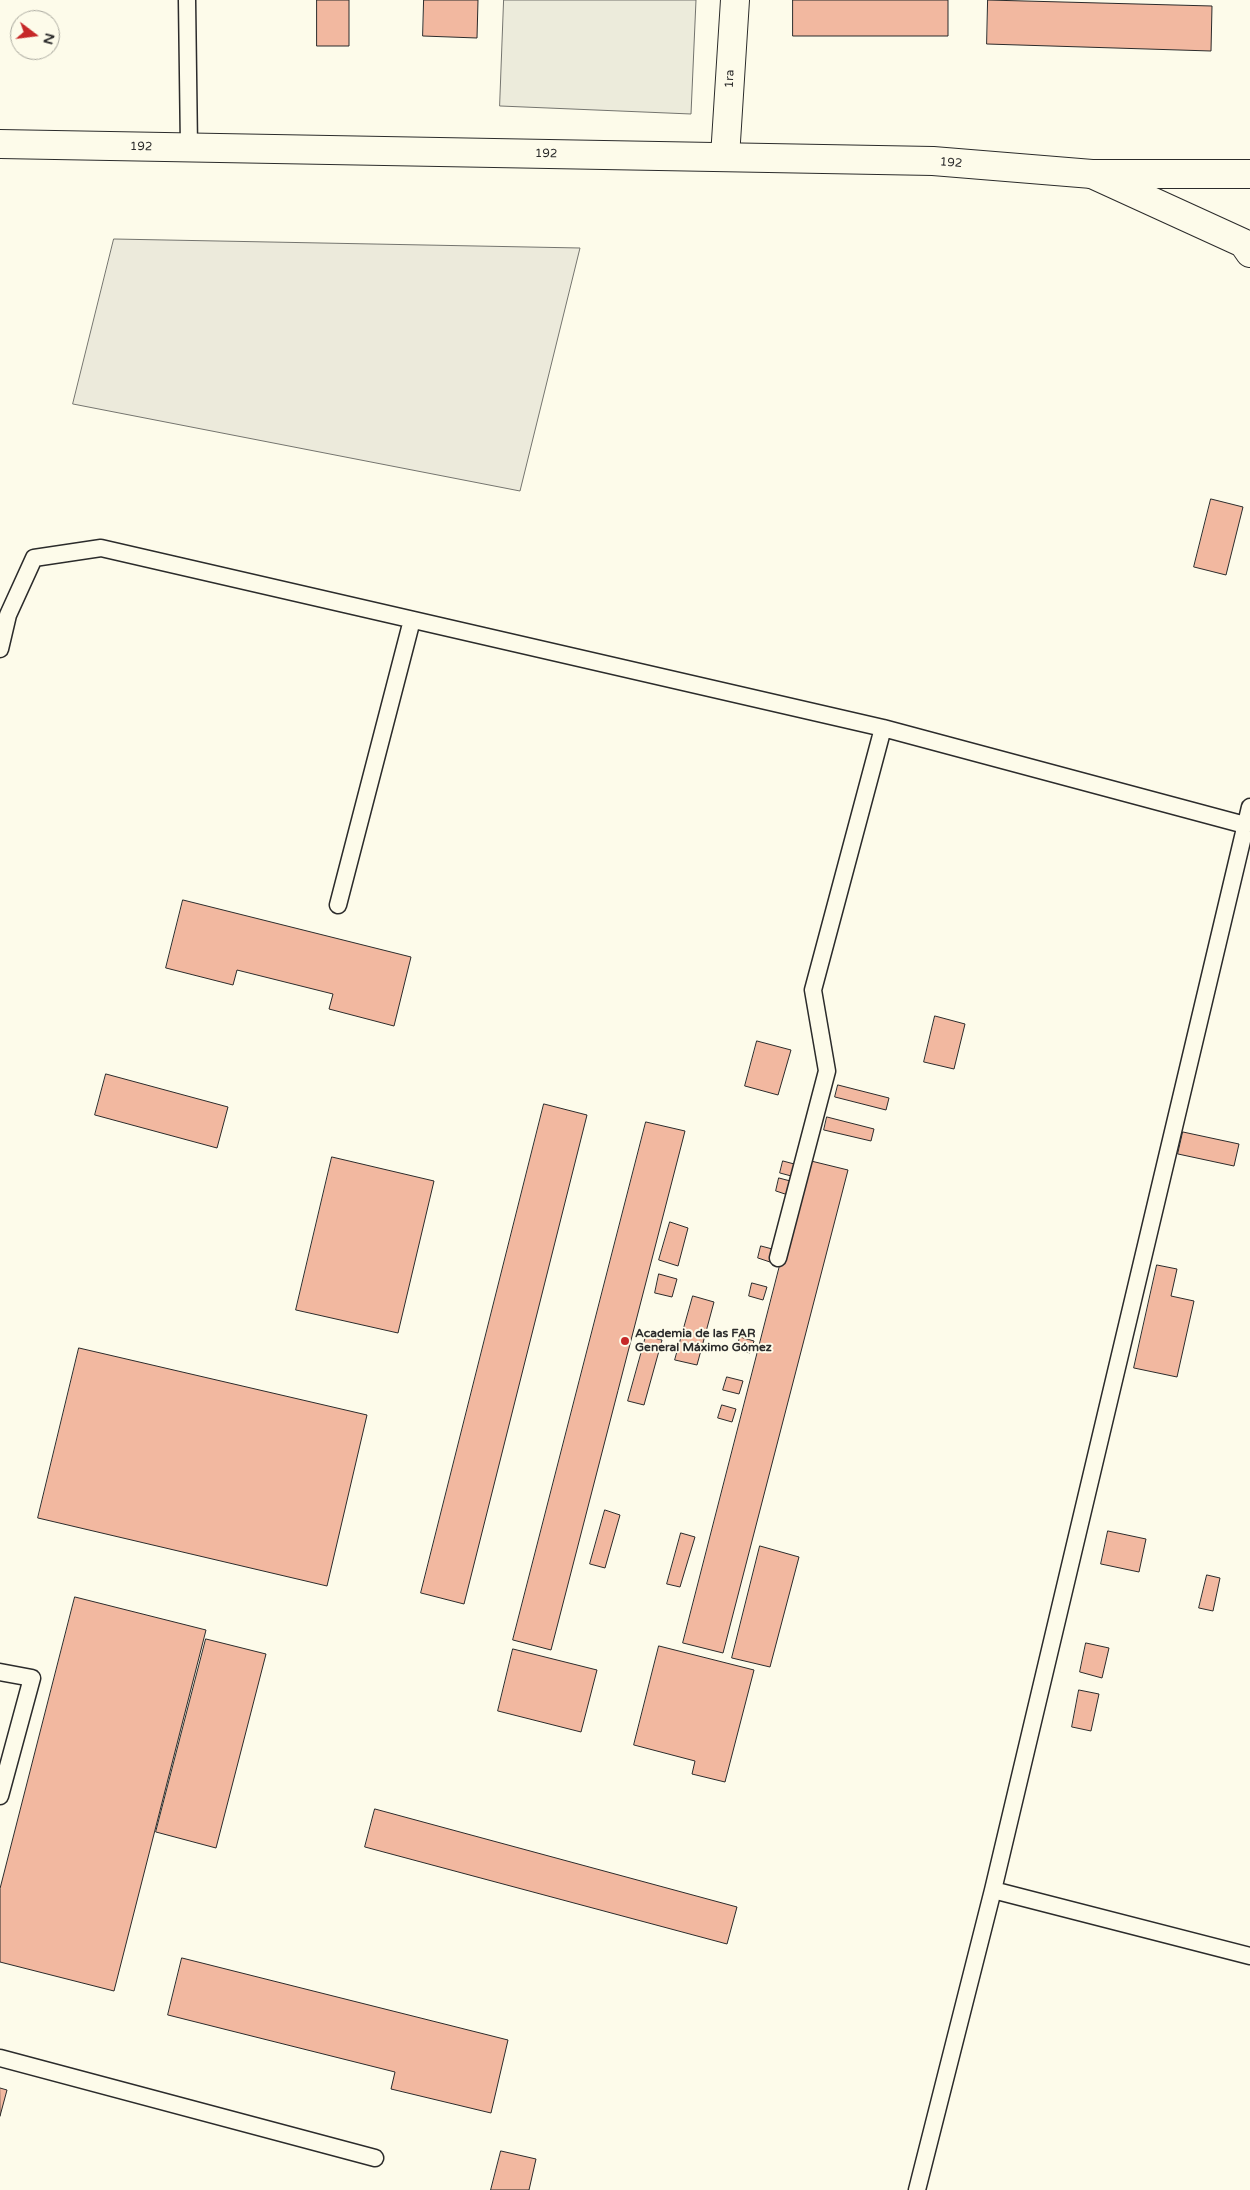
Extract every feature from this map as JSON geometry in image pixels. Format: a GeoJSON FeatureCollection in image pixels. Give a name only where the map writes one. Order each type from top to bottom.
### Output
{"type":"FeatureCollection","features":[{"type":"Feature","properties":{"kind":"street","name":"1ra"},"geometry":{"type":"LineString","coordinates":[[725,157],[735,0]]}},
{"type":"Feature","properties":{"kind":"street","name":"192"},"geometry":{"type":"LineString","coordinates":[[0,144],[933,161],[1092,174],[1250,174]]}},
{"type":"Feature","properties":{"kind":"street","name":"192"},"geometry":{"type":"LineString","coordinates":[[1092,174],[1243,243],[1250,253]]}},
{"type":"Feature","properties":{"kind":"lane"},"geometry":{"type":"LineString","coordinates":[[187,0],[189,148]]}},
{"type":"Feature","properties":{"kind":"lane"},"geometry":{"type":"LineString","coordinates":[[0,649],[8,615],[34,558],[101,548],[883,728],[1245,825]]}},
{"type":"Feature","properties":{"kind":"lane"},"geometry":{"type":"LineString","coordinates":[[338,905],[412,620]]}},
{"type":"Feature","properties":{"kind":"lane"},"geometry":{"type":"LineString","coordinates":[[778,1258],[827,1071],[813,990],[883,728]]}},
{"type":"Feature","properties":{"kind":"lane"},"geometry":{"type":"LineString","coordinates":[[916,2190],[993,1890],[1250,807]]}},
{"type":"Feature","properties":{"kind":"lane"},"geometry":{"type":"LineString","coordinates":[[0,1672],[32,1678],[0,1796]]}},
{"type":"Feature","properties":{"kind":"lane"},"geometry":{"type":"LineString","coordinates":[[993,1890],[1250,1956]]}},
{"type":"Feature","properties":{"kind":"lane"},"geometry":{"type":"LineString","coordinates":[[0,2058],[375,2158]]}},
{"type":"Feature","properties":{"kind":"shaded area"},"geometry":{"type":"Polygon","coordinates":[[[504,0],[696,0],[691,114],[500,106],[504,0]]]}},
{"type":"Feature","properties":{"kind":"shaded area"},"geometry":{"type":"Polygon","coordinates":[[[114,239],[580,248],[520,491],[73,404],[114,239]]]}},
{"type":"Feature","properties":{"kind":"building"},"geometry":{"type":"Polygon","coordinates":[[[317,0],[349,0],[349,46],[317,46],[317,0]]]}},
{"type":"Feature","properties":{"kind":"building"},"geometry":{"type":"Polygon","coordinates":[[[424,0],[478,0],[477,38],[423,36],[424,0]]]}},
{"type":"Feature","properties":{"kind":"building"},"geometry":{"type":"Polygon","coordinates":[[[793,0],[948,0],[948,36],[793,36],[793,0]]]}},
{"type":"Feature","properties":{"kind":"building"},"geometry":{"type":"Polygon","coordinates":[[[988,0],[1212,6],[1211,51],[987,44],[988,0]]]}},
{"type":"Feature","properties":{"kind":"building"},"geometry":{"type":"Polygon","coordinates":[[[1211,499],[1243,507],[1226,575],[1194,567],[1211,499]]]}},
{"type":"Feature","properties":{"kind":"building"},"geometry":{"type":"Polygon","coordinates":[[[183,900],[411,957],[394,1026],[329,1009],[333,994],[237,970],[233,985],[166,968],[183,900]]]}},
{"type":"Feature","properties":{"kind":"building"},"geometry":{"type":"Polygon","coordinates":[[[935,1016],[965,1024],[954,1069],[924,1062],[935,1016]]]}},
{"type":"Feature","properties":{"kind":"building"},"geometry":{"type":"Polygon","coordinates":[[[757,1041],[791,1050],[778,1095],[745,1086],[757,1041]]]}},
{"type":"Feature","properties":{"kind":"building"},"geometry":{"type":"Polygon","coordinates":[[[106,1074],[228,1107],[217,1148],[95,1115],[106,1074]]]}},
{"type":"Feature","properties":{"kind":"building"},"geometry":{"type":"Polygon","coordinates":[[[838,1085],[889,1098],[886,1110],[835,1097],[838,1085]]]}},
{"type":"Feature","properties":{"kind":"building"},"geometry":{"type":"Polygon","coordinates":[[[544,1104],[587,1115],[464,1604],[421,1593],[544,1104]]]}},
{"type":"Feature","properties":{"kind":"building"},"geometry":{"type":"Polygon","coordinates":[[[827,1117],[874,1129],[871,1141],[824,1130],[827,1117]]]}},
{"type":"Feature","properties":{"kind":"building"},"geometry":{"type":"Polygon","coordinates":[[[646,1122],[685,1131],[551,1650],[513,1640],[646,1122]]]}},
{"type":"Feature","properties":{"kind":"building"},"geometry":{"type":"Polygon","coordinates":[[[1183,1132],[1239,1144],[1234,1166],[1178,1154],[1183,1132]]]}},
{"type":"Feature","properties":{"kind":"building"},"geometry":{"type":"Polygon","coordinates":[[[332,1157],[434,1181],[398,1333],[296,1310],[332,1157]]]}},
{"type":"Feature","properties":{"kind":"building"},"geometry":{"type":"Polygon","coordinates":[[[807,1160],[848,1170],[723,1653],[683,1643],[807,1160]]]}},
{"type":"Feature","properties":{"kind":"building"},"geometry":{"type":"Polygon","coordinates":[[[783,1161],[798,1165],[795,1177],[780,1173],[783,1161]]]}},
{"type":"Feature","properties":{"kind":"building"},"geometry":{"type":"Polygon","coordinates":[[[779,1178],[794,1182],[791,1196],[776,1191],[779,1178]]]}},
{"type":"Feature","properties":{"kind":"building"},"geometry":{"type":"Polygon","coordinates":[[[670,1222],[688,1228],[678,1266],[659,1260],[670,1222]]]}},
{"type":"Feature","properties":{"kind":"building"},"geometry":{"type":"Polygon","coordinates":[[[761,1246],[776,1250],[773,1263],[758,1258],[761,1246]]]}},
{"type":"Feature","properties":{"kind":"building"},"geometry":{"type":"Polygon","coordinates":[[[1157,1265],[1177,1269],[1171,1296],[1194,1301],[1177,1377],[1134,1368],[1157,1265]]]}},
{"type":"Feature","properties":{"kind":"building"},"geometry":{"type":"Polygon","coordinates":[[[659,1274],[677,1279],[672,1297],[655,1293],[659,1274]]]}},
{"type":"Feature","properties":{"kind":"building"},"geometry":{"type":"Polygon","coordinates":[[[752,1283],[767,1287],[763,1300],[749,1296],[752,1283]]]}},
{"type":"Feature","properties":{"kind":"building"},"geometry":{"type":"Polygon","coordinates":[[[693,1296],[714,1302],[697,1365],[675,1360],[693,1296]]]}},
{"type":"Feature","properties":{"kind":"building"},"geometry":{"type":"Polygon","coordinates":[[[646,1336],[662,1340],[644,1405],[628,1401],[646,1336]]]}},
{"type":"Feature","properties":{"kind":"building"},"geometry":{"type":"Polygon","coordinates":[[[740,1337],[754,1341],[750,1353],[737,1349],[740,1337]]]}},
{"type":"Feature","properties":{"kind":"building"},"geometry":{"type":"Polygon","coordinates":[[[79,1348],[367,1415],[327,1586],[38,1518],[79,1348]]]}},
{"type":"Feature","properties":{"kind":"building"},"geometry":{"type":"Polygon","coordinates":[[[727,1377],[743,1381],[739,1394],[723,1390],[727,1377]]]}},
{"type":"Feature","properties":{"kind":"building"},"geometry":{"type":"Polygon","coordinates":[[[722,1405],[736,1409],[732,1422],[718,1418],[722,1405]]]}},
{"type":"Feature","properties":{"kind":"building"},"geometry":{"type":"Polygon","coordinates":[[[605,1510],[620,1515],[605,1568],[590,1564],[605,1510]]]}},
{"type":"Feature","properties":{"kind":"building"},"geometry":{"type":"Polygon","coordinates":[[[1108,1531],[1146,1539],[1139,1572],[1101,1564],[1108,1531]]]}},
{"type":"Feature","properties":{"kind":"building"},"geometry":{"type":"Polygon","coordinates":[[[681,1533],[695,1537],[680,1587],[667,1584],[681,1533]]]}},
{"type":"Feature","properties":{"kind":"building"},"geometry":{"type":"Polygon","coordinates":[[[760,1546],[799,1557],[770,1667],[732,1658],[760,1546]]]}},
{"type":"Feature","properties":{"kind":"building"},"geometry":{"type":"Polygon","coordinates":[[[1207,1575],[1220,1578],[1213,1611],[1199,1608],[1207,1575]]]}},
{"type":"Feature","properties":{"kind":"building"},"geometry":{"type":"Polygon","coordinates":[[[75,1597],[206,1630],[114,1991],[0,1962],[0,1889],[75,1597]]]}},
{"type":"Feature","properties":{"kind":"building"},"geometry":{"type":"Polygon","coordinates":[[[206,1639],[266,1654],[216,1848],[156,1832],[206,1639]]]}},
{"type":"Feature","properties":{"kind":"building"},"geometry":{"type":"Polygon","coordinates":[[[1086,1643],[1109,1648],[1102,1678],[1080,1672],[1086,1643]]]}},
{"type":"Feature","properties":{"kind":"building"},"geometry":{"type":"Polygon","coordinates":[[[659,1646],[754,1670],[725,1782],[692,1774],[695,1761],[634,1745],[659,1646]]]}},
{"type":"Feature","properties":{"kind":"building"},"geometry":{"type":"Polygon","coordinates":[[[513,1649],[597,1670],[581,1732],[498,1711],[513,1649]]]}},
{"type":"Feature","properties":{"kind":"building"},"geometry":{"type":"Polygon","coordinates":[[[1079,1690],[1099,1694],[1091,1731],[1072,1727],[1079,1690]]]}},
{"type":"Feature","properties":{"kind":"building"},"geometry":{"type":"Polygon","coordinates":[[[375,1809],[737,1907],[727,1944],[365,1847],[375,1809]]]}},
{"type":"Feature","properties":{"kind":"building"},"geometry":{"type":"Polygon","coordinates":[[[182,1958],[508,2040],[491,2113],[391,2089],[395,2072],[168,2015],[182,1958]]]}},
{"type":"Feature","properties":{"kind":"building"},"geometry":{"type":"Polygon","coordinates":[[[0,2088],[7,2090],[0,2116],[0,2088]]]}},
{"type":"Feature","properties":{"kind":"building"},"geometry":{"type":"Polygon","coordinates":[[[501,2151],[536,2159],[529,2190],[491,2190],[501,2151]]]}},
{"type":"Feature","properties":{"kind":"place","name":"Academia de las FAR General Máximo Gómez"},"geometry":{"type":"Point","coordinates":[625,1341]}}]}
